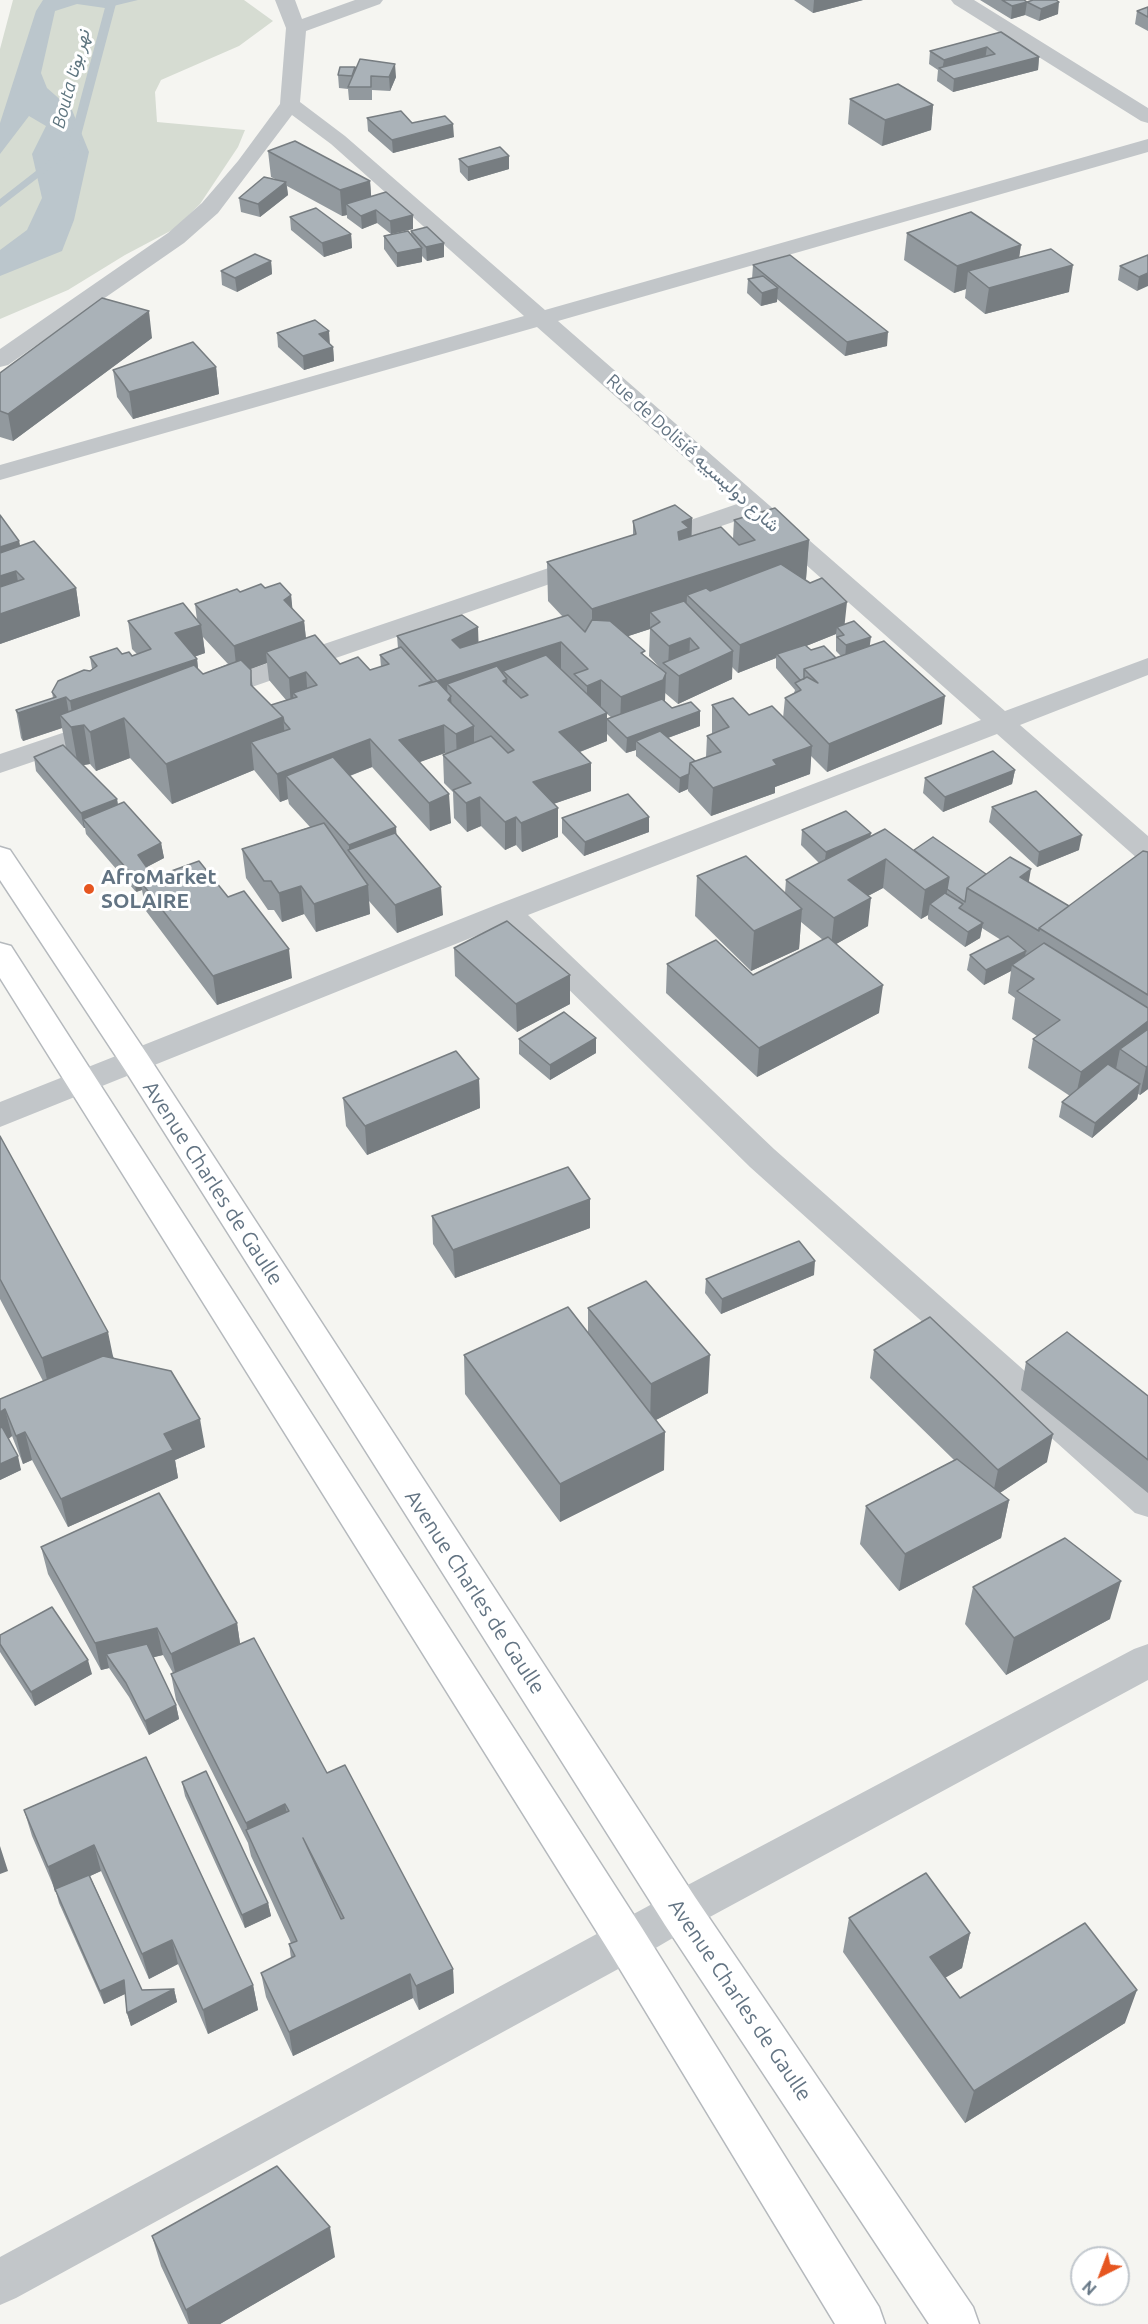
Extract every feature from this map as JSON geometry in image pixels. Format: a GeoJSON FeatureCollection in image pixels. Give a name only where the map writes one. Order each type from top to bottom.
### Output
{"type":"FeatureCollection","features":[{"type":"Feature","properties":{"kind":"main road","name":"Avenue Charles de Gaulle"},"geometry":{"type":"LineString","coordinates":[[0,856],[136,1062],[680,1911],[956,2324]]}},
{"type":"Feature","properties":{"kind":"main road"},"geometry":{"type":"LineString","coordinates":[[0,953],[627,1942],[862,2324]]}},
{"type":"Feature","properties":{"kind":"street"},"geometry":{"type":"LineString","coordinates":[[0,360],[176,238],[210,208],[290,104],[296,28],[285,0]]}},
{"type":"Feature","properties":{"kind":"street"},"geometry":{"type":"LineString","coordinates":[[296,28],[373,0]]}},
{"type":"Feature","properties":{"kind":"street"},"geometry":{"type":"LineString","coordinates":[[961,0],[1148,117]]}},
{"type":"Feature","properties":{"kind":"street","name":"Rue de Dolisié شارع دوليسييه"},"geometry":{"type":"LineString","coordinates":[[290,104],[338,140],[1148,852]]}},
{"type":"Feature","properties":{"kind":"street"},"geometry":{"type":"LineString","coordinates":[[0,473],[1148,145]]}},
{"type":"Feature","properties":{"kind":"street"},"geometry":{"type":"LineString","coordinates":[[183,701],[753,507]]}},
{"type":"Feature","properties":{"kind":"street"},"geometry":{"type":"LineString","coordinates":[[0,1115],[507,912],[1148,666]]}},
{"type":"Feature","properties":{"kind":"street"},"geometry":{"type":"LineString","coordinates":[[0,764],[128,720]]}},
{"type":"Feature","properties":{"kind":"street"},"geometry":{"type":"LineString","coordinates":[[507,912],[762,1158],[1148,1502]]}},
{"type":"Feature","properties":{"kind":"street"},"geometry":{"type":"LineString","coordinates":[[0,2282],[627,1942],[680,1911],[1148,1661]]}},
{"type":"Feature","properties":{"kind":"shaded area"},"geometry":{"type":"Polygon","coordinates":[[[13,0],[244,0],[273,21],[239,46],[161,80],[155,92],[157,122],[245,130],[238,147],[200,204],[176,228],[125,255],[68,290],[0,319],[0,49],[13,0]]]}},
{"type":"Feature","properties":{"kind":"shaded area"},"geometry":{"type":"Polygon","coordinates":[[[43,0],[138,0],[105,8],[77,4],[55,11],[41,73],[47,88],[72,110],[89,152],[74,220],[62,251],[0,276],[0,250],[27,230],[42,198],[32,154],[46,126],[29,116],[0,154],[0,123],[36,11],[43,0]]]}},
{"type":"Feature","properties":{"kind":"building"},"geometry":{"type":"Polygon","coordinates":[[[1002,0],[1024,0],[1027,2],[1012,6],[1002,0]]]}},
{"type":"Feature","properties":{"kind":"building"},"geometry":{"type":"Polygon","coordinates":[[[1033,0],[1059,2],[1041,9],[1027,2],[1033,0]]]}},
{"type":"Feature","properties":{"kind":"building"},"geometry":{"type":"Polygon","coordinates":[[[1148,7],[1148,17],[1137,11],[1148,7]]]}},
{"type":"Feature","properties":{"kind":"building"},"geometry":{"type":"Polygon","coordinates":[[[1001,32],[1039,57],[954,79],[939,68],[995,54],[987,47],[944,60],[930,51],[1001,32]]]}},
{"type":"Feature","properties":{"kind":"building"},"geometry":{"type":"Polygon","coordinates":[[[360,59],[395,64],[389,77],[371,76],[371,87],[348,87],[360,59]]]}},
{"type":"Feature","properties":{"kind":"building"},"geometry":{"type":"Polygon","coordinates":[[[340,67],[355,67],[352,76],[338,75],[340,67]]]}},
{"type":"Feature","properties":{"kind":"building"},"geometry":{"type":"Polygon","coordinates":[[[898,84],[933,105],[885,120],[850,99],[898,84]]]}},
{"type":"Feature","properties":{"kind":"building"},"geometry":{"type":"Polygon","coordinates":[[[401,111],[412,123],[445,116],[453,124],[392,140],[367,118],[401,111]]]}},
{"type":"Feature","properties":{"kind":"building"},"geometry":{"type":"Polygon","coordinates":[[[295,141],[370,181],[340,190],[268,151],[295,141]]]}},
{"type":"Feature","properties":{"kind":"building"},"geometry":{"type":"Polygon","coordinates":[[[500,147],[509,156],[468,167],[459,159],[500,147]]]}},
{"type":"Feature","properties":{"kind":"building"},"geometry":{"type":"Polygon","coordinates":[[[264,177],[286,182],[258,204],[239,198],[264,177]]]}},
{"type":"Feature","properties":{"kind":"building"},"geometry":{"type":"Polygon","coordinates":[[[386,192],[413,215],[390,221],[376,210],[361,216],[346,204],[386,192]]]}},
{"type":"Feature","properties":{"kind":"building"},"geometry":{"type":"Polygon","coordinates":[[[316,208],[351,234],[322,243],[290,217],[316,208]]]}},
{"type":"Feature","properties":{"kind":"building"},"geometry":{"type":"Polygon","coordinates":[[[971,212],[1021,245],[957,266],[907,233],[971,212]]]}},
{"type":"Feature","properties":{"kind":"building"},"geometry":{"type":"Polygon","coordinates":[[[427,227],[444,243],[426,247],[411,231],[427,227]]]}},
{"type":"Feature","properties":{"kind":"building"},"geometry":{"type":"Polygon","coordinates":[[[408,231],[422,248],[397,253],[384,236],[408,231]]]}},
{"type":"Feature","properties":{"kind":"building"},"geometry":{"type":"Polygon","coordinates":[[[1051,249],[1073,265],[989,288],[968,271],[1051,249]]]}},
{"type":"Feature","properties":{"kind":"building"},"geometry":{"type":"Polygon","coordinates":[[[255,254],[271,261],[235,278],[221,271],[255,254]]]}},
{"type":"Feature","properties":{"kind":"building"},"geometry":{"type":"Polygon","coordinates":[[[790,255],[888,332],[847,342],[753,265],[790,255]]]}},
{"type":"Feature","properties":{"kind":"building"},"geometry":{"type":"Polygon","coordinates":[[[1148,255],[1148,273],[1139,277],[1120,266],[1148,255]]]}},
{"type":"Feature","properties":{"kind":"building"},"geometry":{"type":"Polygon","coordinates":[[[763,276],[778,288],[762,293],[748,279],[763,276]]]}},
{"type":"Feature","properties":{"kind":"building"},"geometry":{"type":"Polygon","coordinates":[[[102,298],[149,311],[8,414],[0,411],[0,373],[102,298]]]}},
{"type":"Feature","properties":{"kind":"building"},"geometry":{"type":"Polygon","coordinates":[[[315,320],[329,331],[319,334],[333,347],[303,356],[277,333],[315,320]]]}},
{"type":"Feature","properties":{"kind":"building"},"geometry":{"type":"Polygon","coordinates":[[[193,342],[216,367],[129,392],[113,370],[193,342]]]}},
{"type":"Feature","properties":{"kind":"building"},"geometry":{"type":"Polygon","coordinates":[[[675,505],[692,518],[682,522],[689,528],[678,532],[679,540],[721,527],[739,545],[755,540],[734,520],[775,508],[809,540],[592,609],[547,562],[636,534],[633,521],[675,505]]]}},
{"type":"Feature","properties":{"kind":"building"},"geometry":{"type":"Polygon","coordinates":[[[0,515],[19,541],[0,547],[0,515]]]}},
{"type":"Feature","properties":{"kind":"building"},"geometry":{"type":"Polygon","coordinates":[[[34,541],[76,588],[0,614],[0,587],[24,579],[16,571],[0,576],[0,553],[34,541]]]}},
{"type":"Feature","properties":{"kind":"building"},"geometry":{"type":"Polygon","coordinates":[[[781,564],[810,583],[822,578],[847,602],[740,645],[687,595],[706,588],[710,591],[781,564]]]}},
{"type":"Feature","properties":{"kind":"building"},"geometry":{"type":"Polygon","coordinates":[[[280,583],[291,595],[284,600],[304,621],[234,646],[195,604],[237,589],[240,592],[261,584],[265,588],[280,583]]]}},
{"type":"Feature","properties":{"kind":"building"},"geometry":{"type":"Polygon","coordinates":[[[684,601],[733,651],[679,676],[663,663],[699,648],[690,638],[669,646],[650,628],[660,622],[650,612],[684,601]]]}},
{"type":"Feature","properties":{"kind":"building"},"geometry":{"type":"Polygon","coordinates":[[[183,603],[201,625],[175,633],[197,659],[70,701],[66,697],[18,713],[16,710],[56,697],[52,692],[58,681],[84,670],[90,671],[97,666],[90,657],[117,648],[122,654],[129,652],[132,656],[151,649],[128,621],[183,603]]]}},
{"type":"Feature","properties":{"kind":"building"},"geometry":{"type":"Polygon","coordinates":[[[462,615],[478,627],[452,640],[460,648],[568,615],[585,632],[592,620],[610,621],[645,651],[641,653],[666,673],[663,680],[621,697],[601,680],[587,686],[574,674],[588,669],[561,642],[437,681],[397,636],[462,615]]]}},
{"type":"Feature","properties":{"kind":"building"},"geometry":{"type":"Polygon","coordinates":[[[854,621],[871,637],[846,645],[837,637],[844,635],[837,627],[854,621]]]}},
{"type":"Feature","properties":{"kind":"building"},"geometry":{"type":"Polygon","coordinates":[[[315,635],[340,664],[358,657],[370,670],[389,664],[380,655],[401,647],[432,681],[419,686],[437,681],[451,696],[448,700],[474,726],[456,734],[444,725],[399,740],[449,794],[429,803],[370,739],[277,774],[251,742],[290,729],[283,717],[271,705],[297,697],[293,693],[317,685],[306,672],[289,678],[266,652],[315,635]]]}},
{"type":"Feature","properties":{"kind":"building"},"geometry":{"type":"Polygon","coordinates":[[[884,641],[945,696],[829,744],[785,698],[801,690],[795,683],[807,677],[818,683],[804,669],[884,641]]]}},
{"type":"Feature","properties":{"kind":"building"},"geometry":{"type":"Polygon","coordinates":[[[805,645],[811,650],[824,646],[836,658],[804,669],[804,679],[800,680],[777,654],[805,645]]]}},
{"type":"Feature","properties":{"kind":"building"},"geometry":{"type":"Polygon","coordinates":[[[546,655],[607,713],[559,732],[591,763],[533,782],[558,808],[521,823],[516,817],[505,822],[480,797],[466,803],[453,790],[471,783],[443,755],[491,736],[508,753],[514,750],[447,684],[497,666],[507,679],[503,681],[521,698],[528,695],[503,671],[546,655]]]}},
{"type":"Feature","properties":{"kind":"building"},"geometry":{"type":"Polygon","coordinates":[[[241,660],[251,670],[251,685],[283,717],[166,764],[124,718],[90,732],[84,725],[71,727],[60,715],[194,665],[203,674],[241,660]]]}},
{"type":"Feature","properties":{"kind":"building"},"geometry":{"type":"Polygon","coordinates":[[[733,698],[749,715],[772,706],[812,746],[773,760],[777,765],[713,788],[690,763],[721,752],[707,736],[729,727],[712,705],[733,698]]]}},
{"type":"Feature","properties":{"kind":"building"},"geometry":{"type":"Polygon","coordinates":[[[662,699],[672,708],[691,702],[700,711],[627,738],[607,719],[662,699]]]}},
{"type":"Feature","properties":{"kind":"building"},"geometry":{"type":"Polygon","coordinates":[[[660,731],[695,761],[690,763],[689,774],[680,778],[636,741],[660,731]]]}},
{"type":"Feature","properties":{"kind":"building"},"geometry":{"type":"Polygon","coordinates":[[[63,745],[117,799],[81,813],[34,757],[63,745]]]}},
{"type":"Feature","properties":{"kind":"building"},"geometry":{"type":"Polygon","coordinates":[[[993,751],[1015,770],[945,797],[925,778],[993,751]]]}},
{"type":"Feature","properties":{"kind":"building"},"geometry":{"type":"Polygon","coordinates":[[[333,757],[396,827],[349,845],[286,776],[333,757]]]}},
{"type":"Feature","properties":{"kind":"building"},"geometry":{"type":"Polygon","coordinates":[[[1036,791],[1082,835],[1039,852],[992,807],[1036,791]]]}},
{"type":"Feature","properties":{"kind":"building"},"geometry":{"type":"Polygon","coordinates":[[[628,794],[649,817],[585,842],[562,818],[628,794]]]}},
{"type":"Feature","properties":{"kind":"building"},"geometry":{"type":"Polygon","coordinates":[[[124,802],[161,843],[138,855],[150,872],[134,877],[83,819],[124,802]]]}},
{"type":"Feature","properties":{"kind":"building"},"geometry":{"type":"Polygon","coordinates":[[[846,811],[871,833],[826,852],[802,830],[846,811]]]}},
{"type":"Feature","properties":{"kind":"building"},"geometry":{"type":"Polygon","coordinates":[[[324,823],[368,885],[314,904],[301,886],[279,893],[271,881],[264,881],[242,849],[324,823]]]}},
{"type":"Feature","properties":{"kind":"building"},"geometry":{"type":"Polygon","coordinates":[[[885,829],[949,877],[925,890],[886,859],[848,880],[871,898],[834,918],[786,880],[885,829]]]}},
{"type":"Feature","properties":{"kind":"building"},"geometry":{"type":"Polygon","coordinates":[[[395,833],[441,887],[395,905],[348,850],[395,833]]]}},
{"type":"Feature","properties":{"kind":"building"},"geometry":{"type":"Polygon","coordinates":[[[933,837],[986,874],[967,888],[965,902],[947,889],[949,877],[914,850],[933,837]]]}},
{"type":"Feature","properties":{"kind":"building"},"geometry":{"type":"Polygon","coordinates":[[[1143,851],[1148,852],[1148,995],[1039,928],[1143,851]]]}},
{"type":"Feature","properties":{"kind":"building"},"geometry":{"type":"Polygon","coordinates":[[[746,856],[802,909],[754,931],[697,876],[746,856]]]}},
{"type":"Feature","properties":{"kind":"building"},"geometry":{"type":"Polygon","coordinates":[[[1010,857],[1031,869],[1020,877],[1069,906],[1039,928],[1039,931],[967,888],[1010,857]]]}},
{"type":"Feature","properties":{"kind":"building"},"geometry":{"type":"Polygon","coordinates":[[[199,861],[228,897],[244,891],[289,949],[213,976],[141,882],[199,861]]]}},
{"type":"Feature","properties":{"kind":"building"},"geometry":{"type":"Polygon","coordinates":[[[945,893],[963,904],[959,908],[983,923],[968,932],[930,904],[945,893]]]}},
{"type":"Feature","properties":{"kind":"building"},"geometry":{"type":"Polygon","coordinates":[[[507,921],[570,975],[516,1004],[454,948],[507,921]]]}},
{"type":"Feature","properties":{"kind":"building"},"geometry":{"type":"Polygon","coordinates":[[[1008,936],[1026,951],[986,970],[970,955],[1008,936]]]}},
{"type":"Feature","properties":{"kind":"building"},"geometry":{"type":"Polygon","coordinates":[[[828,937],[883,985],[759,1048],[667,964],[716,940],[753,975],[828,937]]]}},
{"type":"Feature","properties":{"kind":"building"},"geometry":{"type":"Polygon","coordinates":[[[1044,943],[1148,1008],[1148,1021],[1081,1072],[1033,1039],[1060,1020],[1017,991],[1034,979],[1012,965],[1044,943]]]}},
{"type":"Feature","properties":{"kind":"building"},"geometry":{"type":"Polygon","coordinates":[[[564,1012],[596,1038],[550,1065],[519,1039],[564,1012]]]}},
{"type":"Feature","properties":{"kind":"building"},"geometry":{"type":"Polygon","coordinates":[[[1148,1029],[1148,1066],[1146,1067],[1120,1049],[1148,1029]]]}},
{"type":"Feature","properties":{"kind":"building"},"geometry":{"type":"Polygon","coordinates":[[[456,1051],[479,1079],[365,1126],[343,1098],[456,1051]]]}},
{"type":"Feature","properties":{"kind":"building"},"geometry":{"type":"Polygon","coordinates":[[[1108,1064],[1140,1084],[1095,1123],[1062,1102],[1108,1064]]]}},
{"type":"Feature","properties":{"kind":"building"},"geometry":{"type":"Polygon","coordinates":[[[0,1136],[108,1332],[42,1358],[0,1279],[0,1136]]]}},
{"type":"Feature","properties":{"kind":"building"},"geometry":{"type":"Polygon","coordinates":[[[568,1167],[590,1199],[453,1250],[432,1216],[568,1167]]]}},
{"type":"Feature","properties":{"kind":"building"},"geometry":{"type":"Polygon","coordinates":[[[799,1241],[815,1261],[722,1299],[706,1279],[799,1241]]]}},
{"type":"Feature","properties":{"kind":"building"},"geometry":{"type":"Polygon","coordinates":[[[646,1281],[710,1355],[651,1384],[588,1308],[646,1281]]]}},
{"type":"Feature","properties":{"kind":"building"},"geometry":{"type":"Polygon","coordinates":[[[568,1307],[665,1432],[560,1484],[464,1355],[568,1307]]]}},
{"type":"Feature","properties":{"kind":"building"},"geometry":{"type":"Polygon","coordinates":[[[930,1317],[1053,1434],[998,1470],[874,1350],[930,1317]]]}},
{"type":"Feature","properties":{"kind":"building"},"geometry":{"type":"Polygon","coordinates":[[[1067,1332],[1148,1396],[1148,1460],[1026,1362],[1067,1332]]]}},
{"type":"Feature","properties":{"kind":"building"},"geometry":{"type":"Polygon","coordinates":[[[103,1356],[171,1371],[200,1419],[164,1434],[173,1450],[61,1499],[25,1432],[16,1436],[5,1409],[0,1412],[0,1399],[103,1356]]]}},
{"type":"Feature","properties":{"kind":"building"},"geometry":{"type":"Polygon","coordinates":[[[2,1427],[18,1456],[0,1464],[0,1428],[2,1427]]]}},
{"type":"Feature","properties":{"kind":"building"},"geometry":{"type":"Polygon","coordinates":[[[957,1459],[1009,1500],[905,1554],[866,1506],[957,1459]]]}},
{"type":"Feature","properties":{"kind":"building"},"geometry":{"type":"Polygon","coordinates":[[[159,1493],[237,1623],[171,1654],[157,1628],[95,1643],[41,1547],[159,1493]]]}},
{"type":"Feature","properties":{"kind":"building"},"geometry":{"type":"Polygon","coordinates":[[[1065,1538],[1121,1581],[1014,1638],[973,1587],[1065,1538]]]}},
{"type":"Feature","properties":{"kind":"building"},"geometry":{"type":"Polygon","coordinates":[[[52,1607],[88,1660],[31,1692],[0,1644],[0,1635],[52,1607]]]}},
{"type":"Feature","properties":{"kind":"building"},"geometry":{"type":"Polygon","coordinates":[[[254,1638],[327,1773],[345,1765],[453,1969],[416,1986],[410,1974],[289,2032],[261,1973],[295,1956],[289,1944],[297,1941],[246,1830],[289,1811],[285,1804],[246,1823],[171,1674],[254,1638]],[[303,1838],[341,1919],[344,1918],[303,1838]]]}},
{"type":"Feature","properties":{"kind":"building"},"geometry":{"type":"Polygon","coordinates":[[[147,1644],[176,1705],[145,1721],[126,1683],[106,1654],[147,1644]]]}},
{"type":"Feature","properties":{"kind":"building"},"geometry":{"type":"Polygon","coordinates":[[[146,1757],[253,1985],[203,2010],[172,1940],[142,1954],[94,1845],[48,1867],[24,1810],[146,1757]]]}},
{"type":"Feature","properties":{"kind":"building"},"geometry":{"type":"Polygon","coordinates":[[[206,1771],[268,1903],[242,1915],[182,1782],[206,1771]]]}},
{"type":"Feature","properties":{"kind":"building"},"geometry":{"type":"Polygon","coordinates":[[[926,1873],[970,1933],[930,1957],[960,1998],[1085,1923],[1137,1990],[974,2091],[849,1918],[926,1873]]]}},
{"type":"Feature","properties":{"kind":"building"},"geometry":{"type":"Polygon","coordinates":[[[89,1875],[142,1990],[174,1989],[127,2013],[124,1980],[100,1991],[55,1889],[89,1875]]]}},
{"type":"Feature","properties":{"kind":"building"},"geometry":{"type":"Polygon","coordinates":[[[277,2166],[330,2227],[186,2310],[152,2236],[277,2166]]]}},
{"type":"Feature","properties":{"kind":"waterway","name":"Bouta نهر بوتا"},"geometry":{"type":"LineString","coordinates":[[0,204],[73,147],[112,0]]}},
{"type":"Feature","properties":{"kind":"place","name":"AfroMarket SOLAIRE"},"geometry":{"type":"Point","coordinates":[89,889]}}]}
